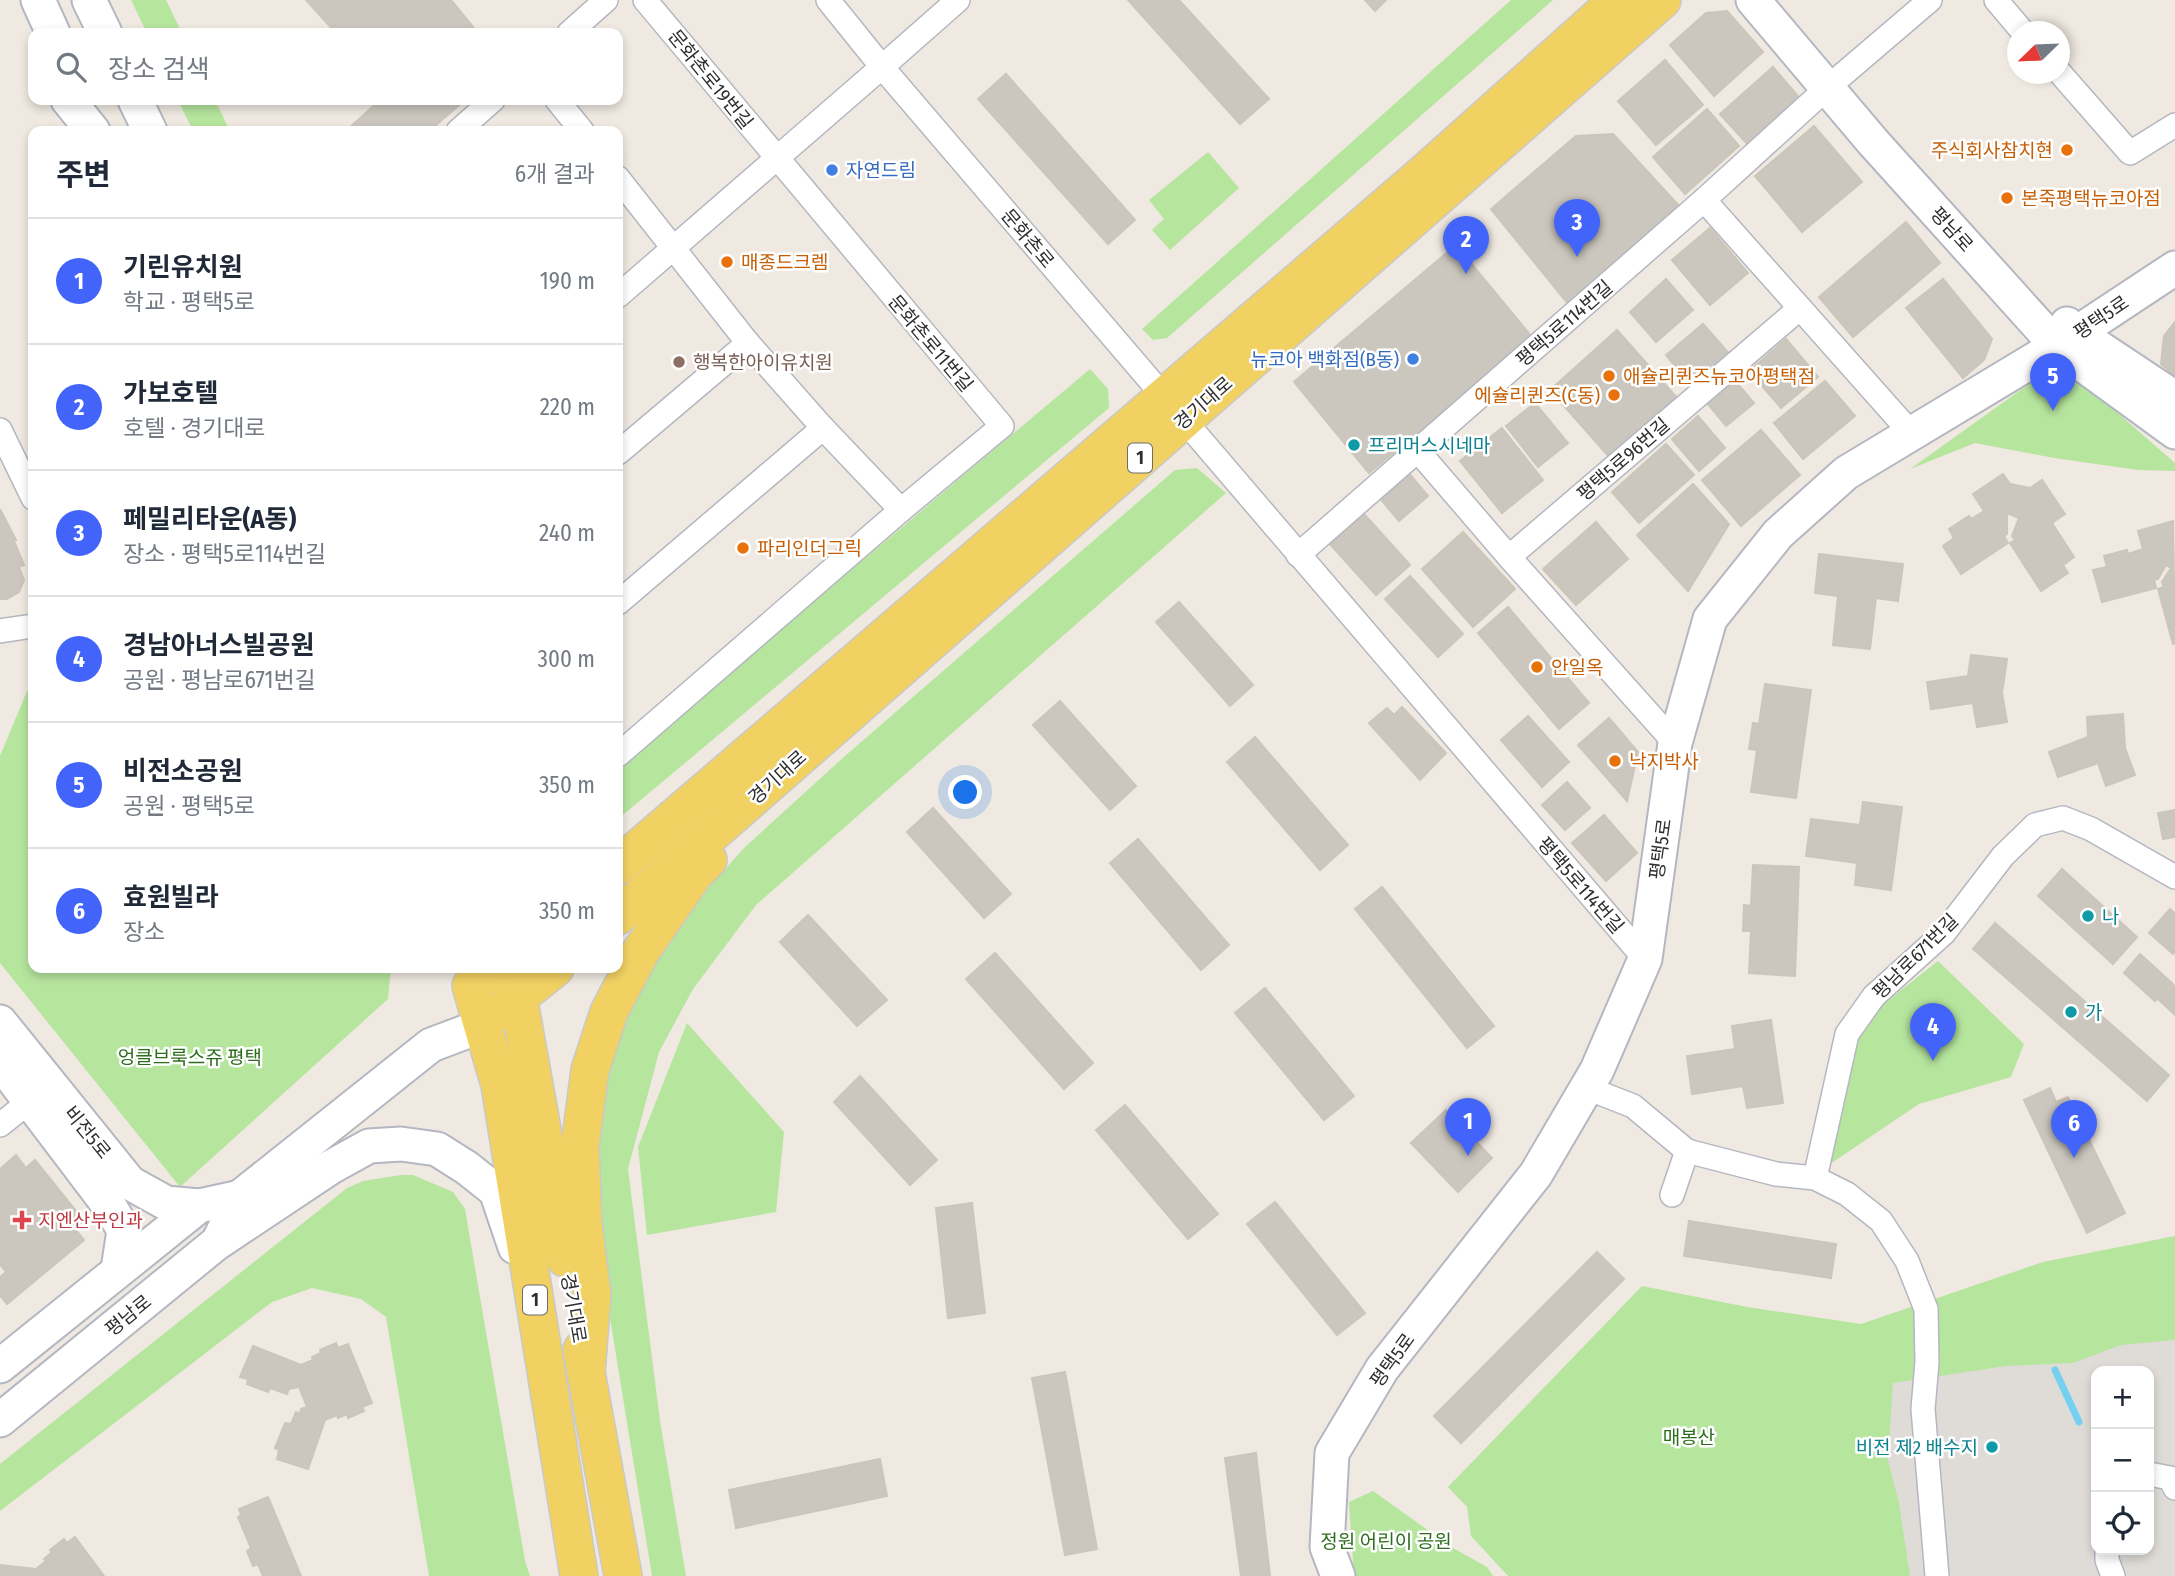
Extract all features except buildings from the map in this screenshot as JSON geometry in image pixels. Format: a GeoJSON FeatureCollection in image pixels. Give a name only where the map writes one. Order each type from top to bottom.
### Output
{"type":"FeatureCollection","features":[{"type":"Feature","properties":{"kind":"main road","name":"경기대로"},"geometry":{"type":"LineString","coordinates":[[623,912],[790,765],[1420,177],[1618,0]]}},
{"type":"Feature","properties":{"kind":"main road","name":"경기대로"},"geometry":{"type":"LineString","coordinates":[[623,862],[1173,409],[1662,0]]}},
{"type":"Feature","properties":{"kind":"main road"},"geometry":{"type":"LineString","coordinates":[[586,1373],[592,1294],[583,1225],[580,1146],[590,1070],[609,1012],[641,951],[694,874],[741,825],[790,765]]}},
{"type":"Feature","properties":{"kind":"main road"},"geometry":{"type":"LineString","coordinates":[[484,1024],[515,983],[542,973]]}},
{"type":"Feature","properties":{"kind":"main road","name":"경기대로"},"geometry":{"type":"LineString","coordinates":[[478,974],[484,1024],[500,1084],[579,1576]]}},
{"type":"Feature","properties":{"kind":"main road","name":"경기대로"},"geometry":{"type":"LineString","coordinates":[[515,983],[623,1576]]}},
{"type":"Feature","properties":{"kind":"street"},"geometry":{"type":"LineString","coordinates":[[19,0],[32,28]]}},
{"type":"Feature","properties":{"kind":"street"},"geometry":{"type":"LineString","coordinates":[[37,0],[51,28]]}},
{"type":"Feature","properties":{"kind":"street"},"geometry":{"type":"LineString","coordinates":[[89,0],[103,28]]}},
{"type":"Feature","properties":{"kind":"street"},"geometry":{"type":"LineString","coordinates":[[575,28],[606,0]]}},
{"type":"Feature","properties":{"kind":"street","name":"문화촌로19번길"},"geometry":{"type":"LineString","coordinates":[[645,0],[776,159]]}},
{"type":"Feature","properties":{"kind":"street","name":"문화촌로"},"geometry":{"type":"LineString","coordinates":[[828,0],[882,68],[1173,409]]}},
{"type":"Feature","properties":{"kind":"street"},"geometry":{"type":"LineString","coordinates":[[623,292],[958,0]]}},
{"type":"Feature","properties":{"kind":"street","name":"평남로"},"geometry":{"type":"LineString","coordinates":[[1753,0],[1835,82],[2061,333],[2175,432]]}},
{"type":"Feature","properties":{"kind":"street"},"geometry":{"type":"LineString","coordinates":[[1781,0],[1835,82]]}},
{"type":"Feature","properties":{"kind":"street","name":"평택5로114번길"},"geometry":{"type":"LineString","coordinates":[[1298,555],[1930,0]]}},
{"type":"Feature","properties":{"kind":"street"},"geometry":{"type":"LineString","coordinates":[[1996,0],[2014,21]]}},
{"type":"Feature","properties":{"kind":"street"},"geometry":{"type":"LineString","coordinates":[[2070,84],[2130,153],[2175,125]]}},
{"type":"Feature","properties":{"kind":"street"},"geometry":{"type":"LineString","coordinates":[[72,105],[89,126]]}},
{"type":"Feature","properties":{"kind":"street"},"geometry":{"type":"LineString","coordinates":[[87,105],[98,126]]}},
{"type":"Feature","properties":{"kind":"street"},"geometry":{"type":"LineString","coordinates":[[137,105],[148,126]]}},
{"type":"Feature","properties":{"kind":"street"},"geometry":{"type":"LineString","coordinates":[[464,126],[487,105]]}},
{"type":"Feature","properties":{"kind":"street"},"geometry":{"type":"LineString","coordinates":[[561,105],[578,126]]}},
{"type":"Feature","properties":{"kind":"street","name":"문화촌로11번길"},"geometry":{"type":"LineString","coordinates":[[623,751],[1002,426],[776,159]]}},
{"type":"Feature","properties":{"kind":"street"},"geometry":{"type":"LineString","coordinates":[[623,184],[748,343],[823,428],[901,510]]}},
{"type":"Feature","properties":{"kind":"street"},"geometry":{"type":"LineString","coordinates":[[1704,200],[1911,433]]}},
{"type":"Feature","properties":{"kind":"street"},"geometry":{"type":"LineString","coordinates":[[2175,250],[2061,333],[2175,398]]}},
{"type":"Feature","properties":{"kind":"street","name":"평택5로"},"geometry":{"type":"LineString","coordinates":[[1339,1576],[1327,1547],[1332,1453],[1382,1369],[1536,1174],[1597,1070],[1645,959],[1675,743],[1710,619],[1777,534],[1846,473],[2061,333],[2175,268]]}},
{"type":"Feature","properties":{"kind":"street","name":"평택5로96번길"},"geometry":{"type":"LineString","coordinates":[[1509,557],[1800,308]]}},
{"type":"Feature","properties":{"kind":"street"},"geometry":{"type":"LineString","coordinates":[[623,449],[748,343]]}},
{"type":"Feature","properties":{"kind":"street","name":"평택5로114번길"},"geometry":{"type":"LineString","coordinates":[[1173,409],[1645,959]]}},
{"type":"Feature","properties":{"kind":"street"},"geometry":{"type":"LineString","coordinates":[[623,599],[823,428]]}},
{"type":"Feature","properties":{"kind":"street"},"geometry":{"type":"LineString","coordinates":[[0,430],[28,488]]}},
{"type":"Feature","properties":{"kind":"street"},"geometry":{"type":"LineString","coordinates":[[1418,450],[1509,557],[1675,743]]}},
{"type":"Feature","properties":{"kind":"street"},"geometry":{"type":"LineString","coordinates":[[0,631],[28,627]]}},
{"type":"Feature","properties":{"kind":"street","name":"평남로671번길"},"geometry":{"type":"LineString","coordinates":[[1815,1178],[1847,1034],[1874,996],[1944,933],[2003,856],[2035,825],[2063,818],[2091,829],[2175,877]]}},
{"type":"Feature","properties":{"kind":"street"},"geometry":{"type":"LineString","coordinates":[[431,1045],[478,974]]}},
{"type":"Feature","properties":{"kind":"street","name":"비전5로"},"geometry":{"type":"LineString","coordinates":[[0,1022],[130,1183],[166,1203],[199,1206]]}},
{"type":"Feature","properties":{"kind":"street"},"geometry":{"type":"LineString","coordinates":[[431,1045],[484,1024]]}},
{"type":"Feature","properties":{"kind":"street","name":"평남로"},"geometry":{"type":"LineString","coordinates":[[0,1420],[218,1242],[240,1197],[431,1045]]}},
{"type":"Feature","properties":{"kind":"street","name":"비전5로"},"geometry":{"type":"LineString","coordinates":[[0,1062],[110,1207],[124,1230],[118,1270]]}},
{"type":"Feature","properties":{"kind":"street"},"geometry":{"type":"LineString","coordinates":[[1587,1087],[1633,1106],[1687,1151],[1776,1174],[1815,1178],[1847,1194],[1881,1221],[1908,1261],[1926,1309],[1927,1362],[1923,1409],[1937,1576]]}},
{"type":"Feature","properties":{"kind":"street"},"geometry":{"type":"LineString","coordinates":[[0,1125],[30,1101]]}},
{"type":"Feature","properties":{"kind":"street"},"geometry":{"type":"LineString","coordinates":[[218,1242],[331,1167],[369,1146],[401,1144],[437,1149],[496,1191],[540,1331]]}},
{"type":"Feature","properties":{"kind":"street"},"geometry":{"type":"LineString","coordinates":[[1671,1195],[1687,1151]]}},
{"type":"Feature","properties":{"kind":"street","name":"평남로"},"geometry":{"type":"LineString","coordinates":[[0,1366],[199,1206],[240,1197]]}},
{"type":"Feature","properties":{"kind":"street"},"geometry":{"type":"LineString","coordinates":[[2154,1475],[2170,1478],[2175,1488]]}},
{"type":"Feature","properties":{"kind":"street"},"geometry":{"type":"LineString","coordinates":[[2108,1555],[2113,1576]]}},
{"type":"Feature","properties":{"kind":"green space"},"geometry":{"type":"Polygon","coordinates":[[[131,0],[166,0],[180,28],[145,28],[131,0]]]}},
{"type":"Feature","properties":{"kind":"green space"},"geometry":{"type":"Polygon","coordinates":[[[1511,0],[1553,0],[1167,338],[1153,340],[1142,329],[1511,0]]]}},
{"type":"Feature","properties":{"kind":"green space"},"geometry":{"type":"Polygon","coordinates":[[[180,105],[217,105],[228,126],[191,126],[180,105]]]}},
{"type":"Feature","properties":{"kind":"green space"},"geometry":{"type":"Polygon","coordinates":[[[1208,152],[1239,188],[1170,250],[1152,230],[1164,219],[1149,200],[1208,152]]]}},
{"type":"Feature","properties":{"kind":"green space"},"geometry":{"type":"Polygon","coordinates":[[[1090,369],[1108,389],[1109,408],[623,815],[623,762],[1090,369]]]}},
{"type":"Feature","properties":{"kind":"green space"},"geometry":{"type":"Polygon","coordinates":[[[2074,375],[2175,463],[2175,471],[2138,470],[1975,443],[1910,469],[2036,379],[2074,375]]]}},
{"type":"Feature","properties":{"kind":"green space"},"geometry":{"type":"Polygon","coordinates":[[[1197,468],[1226,493],[756,905],[693,989],[659,1052],[628,1169],[660,1421],[686,1576],[652,1576],[595,1226],[595,1116],[613,1046],[644,983],[692,906],[745,847],[845,756],[1175,470],[1197,468]]]}},
{"type":"Feature","properties":{"kind":"green space","name":"엉클브룩스쥬 평택"},"geometry":{"type":"Polygon","coordinates":[[[27,691],[28,973],[391,973],[388,999],[180,1187],[0,963],[0,756],[27,691]]]}},
{"type":"Feature","properties":{"kind":"green space"},"geometry":{"type":"Polygon","coordinates":[[[1938,961],[2024,1044],[2011,1077],[1919,1104],[1830,1164],[1853,1036],[1867,1017],[1938,961]]]}},
{"type":"Feature","properties":{"kind":"green space"},"geometry":{"type":"Polygon","coordinates":[[[687,1023],[784,1132],[776,1212],[647,1235],[638,1147],[687,1023]]]}},
{"type":"Feature","properties":{"kind":"green space"},"geometry":{"type":"Polygon","coordinates":[[[413,1175],[453,1192],[465,1209],[525,1561],[530,1576],[429,1576],[386,1317],[361,1299],[312,1288],[272,1302],[0,1511],[0,1464],[347,1188],[363,1181],[413,1175]]]}},
{"type":"Feature","properties":{"kind":"green space","name":"매봉산"},"geometry":{"type":"Polygon","coordinates":[[[2175,1236],[2175,1576],[1508,1576],[1471,1536],[1467,1507],[1448,1487],[1642,1286],[1747,1307],[1861,1324],[2043,1262],[2175,1236]]]}},
{"type":"Feature","properties":{"kind":"green space","name":"정원 어린이 공원"},"geometry":{"type":"Polygon","coordinates":[[[1373,1491],[1453,1548],[1487,1567],[1493,1576],[1354,1576],[1349,1502],[1373,1491]]]}},
{"type":"Feature","properties":{"kind":"shaded area","name":"비전 제2 배수지"},"geometry":{"type":"Polygon","coordinates":[[[2175,1340],[2175,1576],[1910,1576],[1899,1503],[1888,1460],[1893,1383],[2006,1366],[2073,1363],[2121,1345],[2175,1340]]]}},
{"type":"Feature","properties":{"kind":"waterway"},"geometry":{"type":"LineString","coordinates":[[2055,1370],[2079,1422]]}},
{"type":"Feature","properties":{"kind":"place","name":"주식회사참치현"},"geometry":{"type":"Point","coordinates":[2067,150]}},
{"type":"Feature","properties":{"kind":"place","name":"자연드림"},"geometry":{"type":"Point","coordinates":[832,170]}},
{"type":"Feature","properties":{"kind":"place","name":"본죽평택뉴코아점"},"geometry":{"type":"Point","coordinates":[2007,198]}},
{"type":"Feature","properties":{"kind":"place","name":"페밀리타운(A동)"},"geometry":{"type":"Point","coordinates":[1577,257]}},
{"type":"Feature","properties":{"kind":"place","name":"매종드크렘"},"geometry":{"type":"Point","coordinates":[727,262]}},
{"type":"Feature","properties":{"kind":"place","name":"가보호텔"},"geometry":{"type":"Point","coordinates":[1466,274]}},
{"type":"Feature","properties":{"kind":"place","name":"뉴코아 백화점(B동)"},"geometry":{"type":"Point","coordinates":[1413,359]}},
{"type":"Feature","properties":{"kind":"place","name":"행복한아이유치원"},"geometry":{"type":"Point","coordinates":[679,362]}},
{"type":"Feature","properties":{"kind":"place","name":"애슐리퀸즈뉴코아평택점"},"geometry":{"type":"Point","coordinates":[1609,376]}},
{"type":"Feature","properties":{"kind":"place","name":"에슐리퀸즈(C동)"},"geometry":{"type":"Point","coordinates":[1614,395]}},
{"type":"Feature","properties":{"kind":"place","name":"비전소공원"},"geometry":{"type":"Point","coordinates":[2053,411]}},
{"type":"Feature","properties":{"kind":"place","name":"프리머스시네마"},"geometry":{"type":"Point","coordinates":[1354,445]}},
{"type":"Feature","properties":{"kind":"place","name":"파리인더그릭"},"geometry":{"type":"Point","coordinates":[743,548]}},
{"type":"Feature","properties":{"kind":"place","name":"안일옥"},"geometry":{"type":"Point","coordinates":[1537,667]}},
{"type":"Feature","properties":{"kind":"place","name":"낙지박사"},"geometry":{"type":"Point","coordinates":[1615,761]}},
{"type":"Feature","properties":{"kind":"place","name":"나"},"geometry":{"type":"Point","coordinates":[2088,916]}},
{"type":"Feature","properties":{"kind":"place","name":"가"},"geometry":{"type":"Point","coordinates":[2071,1012]}},
{"type":"Feature","properties":{"kind":"place","name":"경남아너스빌공원"},"geometry":{"type":"Point","coordinates":[1933,1061]}},
{"type":"Feature","properties":{"kind":"place","name":"기린유치원"},"geometry":{"type":"Point","coordinates":[1468,1156]}},
{"type":"Feature","properties":{"kind":"place","name":"효원빌라"},"geometry":{"type":"Point","coordinates":[2074,1158]}},
{"type":"Feature","properties":{"kind":"place","name":"지엔산부인과"},"geometry":{"type":"Point","coordinates":[22,1220]}},
{"type":"Feature","properties":{"kind":"place","name":"비전 제2 배수지"},"geometry":{"type":"Point","coordinates":[1992,1447]}}]}
